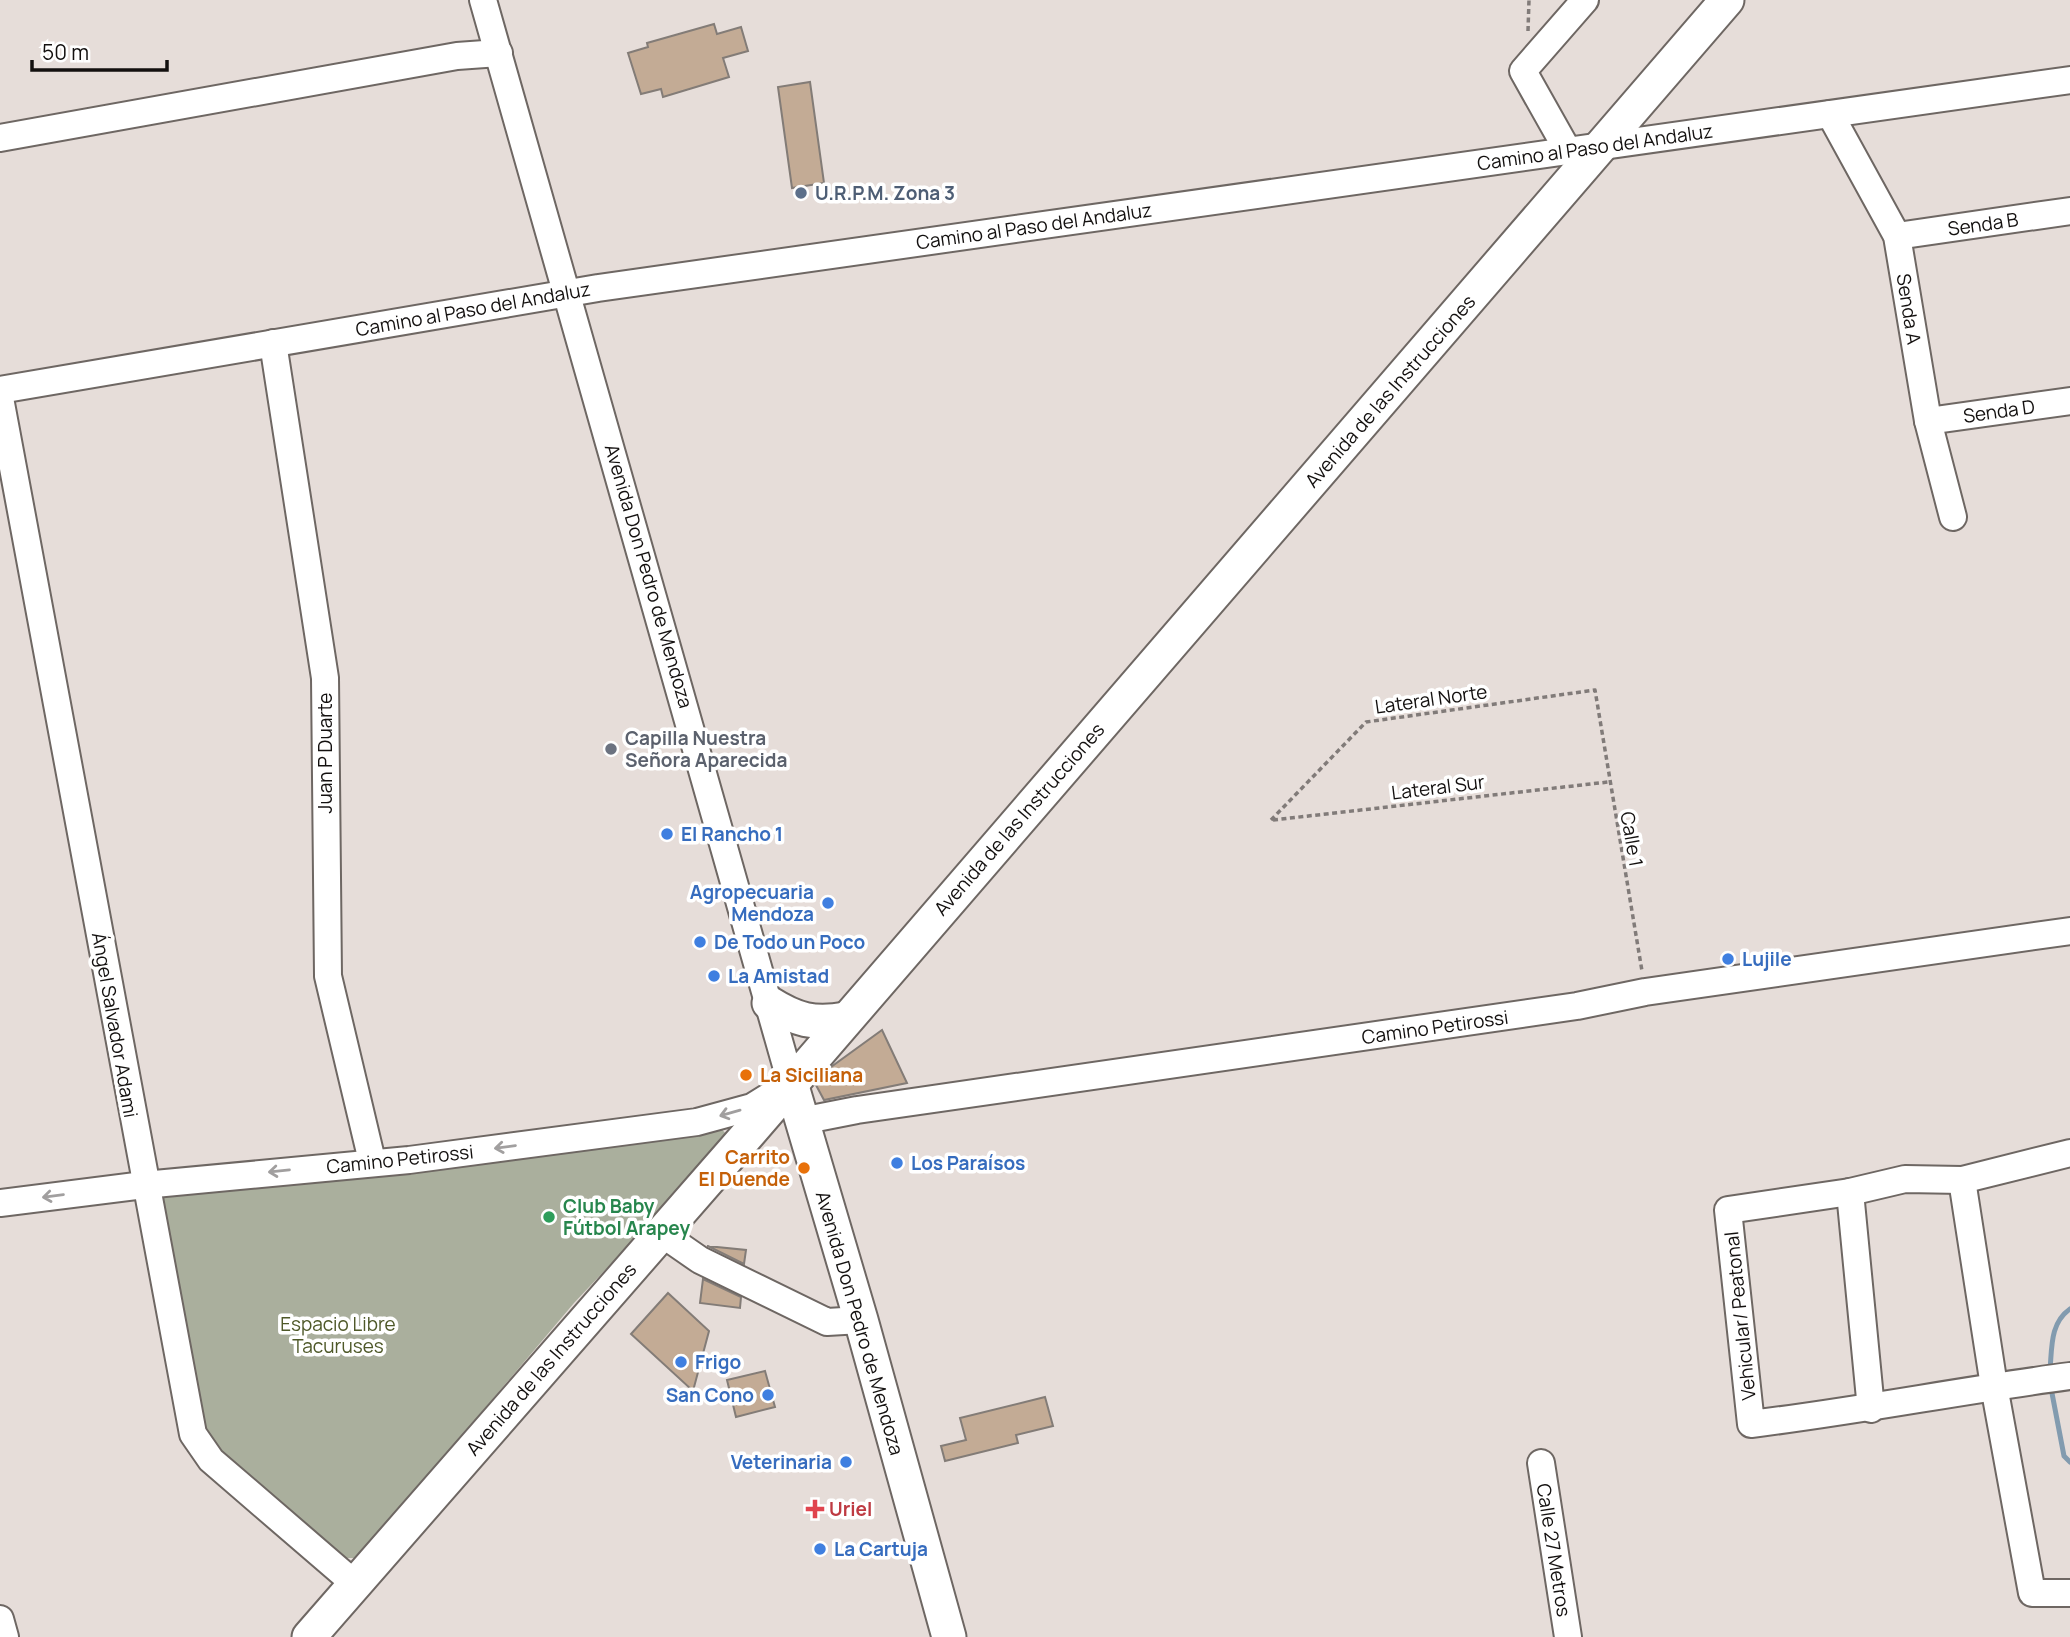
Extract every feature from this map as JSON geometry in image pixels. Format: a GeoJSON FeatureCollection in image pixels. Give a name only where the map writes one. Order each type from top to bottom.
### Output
{"type":"FeatureCollection","features":[{"type":"Feature","properties":{"kind":"main road","name":"Avenida de las Instrucciones"},"geometry":{"type":"LineString","coordinates":[[309,1637],[750,1132],[1727,0]]}},
{"type":"Feature","properties":{"kind":"main road"},"geometry":{"type":"LineString","coordinates":[[769,1003],[802,1021],[821,1024],[846,1019]]}},
{"type":"Feature","properties":{"kind":"main road","name":"Avenida Don Pedro de Mendoza"},"geometry":{"type":"LineString","coordinates":[[791,1083],[861,1320],[949,1637]]}},
{"type":"Feature","properties":{"kind":"main road"},"geometry":{"type":"LineString","coordinates":[[750,1132],[778,1130],[792,1135],[805,1135]]}},
{"type":"Feature","properties":{"kind":"street","name":"Avenida Don Pedro de Mendoza"},"geometry":{"type":"LineString","coordinates":[[483,0],[569,293],[791,1083]]}},
{"type":"Feature","properties":{"kind":"street"},"geometry":{"type":"LineString","coordinates":[[1568,151],[1522,71],[1585,0]]}},
{"type":"Feature","properties":{"kind":"street"},"geometry":{"type":"LineString","coordinates":[[0,138],[457,56],[499,53]]}},
{"type":"Feature","properties":{"kind":"street","name":"Camino al Paso del Andaluz"},"geometry":{"type":"LineString","coordinates":[[0,390],[569,293],[2070,80]]}},
{"type":"Feature","properties":{"kind":"street","name":"Senda A"},"geometry":{"type":"LineString","coordinates":[[1830,114],[1897,236],[1928,421],[1953,517]]}},
{"type":"Feature","properties":{"kind":"street","name":"Senda B"},"geometry":{"type":"LineString","coordinates":[[1897,236],[2070,211]]}},
{"type":"Feature","properties":{"kind":"street","name":"Juan P Duarte"},"geometry":{"type":"LineString","coordinates":[[274,343],[325,678],[328,976],[372,1161]]}},
{"type":"Feature","properties":{"kind":"street","name":"Ángel Salvador Adami"},"geometry":{"type":"LineString","coordinates":[[0,398],[144,1185],[193,1434],[211,1460],[355,1584]]}},
{"type":"Feature","properties":{"kind":"street","name":"Senda D"},"geometry":{"type":"LineString","coordinates":[[1928,421],[2070,401]]}},
{"type":"Feature","properties":{"kind":"street","name":"Camino Petirossi"},"geometry":{"type":"LineString","coordinates":[[805,1135],[857,1110],[1577,1006],[1645,992],[2070,931]]}},
{"type":"Feature","properties":{"kind":"street","name":"Camino Petirossi"},"geometry":{"type":"LineString","coordinates":[[0,1203],[372,1161],[409,1160],[697,1122],[752,1107],[791,1083]]}},
{"type":"Feature","properties":{"kind":"street","name":"Vehicular/ Peatonal"},"geometry":{"type":"LineString","coordinates":[[2070,1153],[1962,1180],[1905,1179],[1850,1192],[1728,1210],[1751,1424],[1871,1409],[1994,1386],[2070,1376]]}},
{"type":"Feature","properties":{"kind":"street"},"geometry":{"type":"LineString","coordinates":[[1962,1180],[1994,1386],[2032,1593],[2070,1593]]}},
{"type":"Feature","properties":{"kind":"street"},"geometry":{"type":"LineString","coordinates":[[1850,1192],[1871,1409]]}},
{"type":"Feature","properties":{"kind":"street"},"geometry":{"type":"LineString","coordinates":[[661,1233],[700,1259],[827,1322],[861,1320]]}},
{"type":"Feature","properties":{"kind":"street","name":"Calle 27 Metros"},"geometry":{"type":"LineString","coordinates":[[1541,1463],[1568,1637]]}},
{"type":"Feature","properties":{"kind":"street"},"geometry":{"type":"LineString","coordinates":[[0,1619],[5,1637]]}},
{"type":"Feature","properties":{"kind":"path","name":"Calle 1"},"geometry":{"type":"LineString","coordinates":[[1595,690],[1608,782],[1645,992]]}},
{"type":"Feature","properties":{"kind":"path","name":"Lateral Norte"},"geometry":{"type":"LineString","coordinates":[[1271,820],[1366,722],[1595,690]]}},
{"type":"Feature","properties":{"kind":"path","name":"Lateral Sur"},"geometry":{"type":"LineString","coordinates":[[1271,820],[1608,782]]}},
{"type":"Feature","properties":{"kind":"green space","name":"Espacio Libre Tacuruses"},"geometry":{"type":"Polygon","coordinates":[[[719,1126],[726,1134],[725,1143],[574,1303],[358,1558],[341,1558],[198,1432],[159,1195],[719,1126]]]}},
{"type":"Feature","properties":{"kind":"building"},"geometry":{"type":"Polygon","coordinates":[[[714,24],[717,34],[741,27],[748,51],[723,58],[729,77],[663,97],[661,89],[641,94],[628,53],[648,47],[647,43],[714,24]]]}},
{"type":"Feature","properties":{"kind":"building"},"geometry":{"type":"Polygon","coordinates":[[[810,82],[824,183],[792,188],[778,87],[810,82]]]}},
{"type":"Feature","properties":{"kind":"building"},"geometry":{"type":"Polygon","coordinates":[[[882,1030],[907,1083],[824,1100],[816,1085],[831,1067],[882,1030]]]}},
{"type":"Feature","properties":{"kind":"building"},"geometry":{"type":"Polygon","coordinates":[[[708,1246],[746,1250],[744,1264],[708,1246]]]}},
{"type":"Feature","properties":{"kind":"building"},"geometry":{"type":"Polygon","coordinates":[[[703,1279],[741,1297],[740,1308],[700,1303],[703,1279]]]}},
{"type":"Feature","properties":{"kind":"building","name":"Frigo"},"geometry":{"type":"Polygon","coordinates":[[[668,1293],[709,1331],[693,1391],[631,1334],[668,1293]]]}},
{"type":"Feature","properties":{"kind":"building"},"geometry":{"type":"Polygon","coordinates":[[[765,1371],[775,1407],[736,1417],[727,1380],[765,1371]]]}},
{"type":"Feature","properties":{"kind":"building"},"geometry":{"type":"Polygon","coordinates":[[[1045,1397],[1053,1426],[1016,1435],[1018,1443],[945,1461],[941,1446],[966,1440],[960,1418],[1045,1397]]]}},
{"type":"Feature","properties":{"kind":"waterway"},"geometry":{"type":"LineString","coordinates":[[2050,1370],[2055,1328],[2070,1309]]}},
{"type":"Feature","properties":{"kind":"waterway"},"geometry":{"type":"LineString","coordinates":[[2051,1388],[2064,1456],[2070,1462]]}},
{"type":"Feature","properties":{"kind":"place","name":"U.R.P.M. Zona 3"},"geometry":{"type":"Point","coordinates":[801,193]}},
{"type":"Feature","properties":{"kind":"place","name":"Capilla Nuestra Señora Aparecida"},"geometry":{"type":"Point","coordinates":[611,749]}},
{"type":"Feature","properties":{"kind":"place","name":"El Rancho 1"},"geometry":{"type":"Point","coordinates":[667,834]}},
{"type":"Feature","properties":{"kind":"place","name":"Agropecuaria Mendoza"},"geometry":{"type":"Point","coordinates":[828,903]}},
{"type":"Feature","properties":{"kind":"place","name":"De Todo un Poco"},"geometry":{"type":"Point","coordinates":[700,942]}},
{"type":"Feature","properties":{"kind":"place","name":"Lujile"},"geometry":{"type":"Point","coordinates":[1728,959]}},
{"type":"Feature","properties":{"kind":"place","name":"La Amistad"},"geometry":{"type":"Point","coordinates":[714,976]}},
{"type":"Feature","properties":{"kind":"place","name":"La Siciliana"},"geometry":{"type":"Point","coordinates":[746,1075]}},
{"type":"Feature","properties":{"kind":"place","name":"Los Paraísos"},"geometry":{"type":"Point","coordinates":[897,1163]}},
{"type":"Feature","properties":{"kind":"place","name":"Carrito El Duende"},"geometry":{"type":"Point","coordinates":[804,1168]}},
{"type":"Feature","properties":{"kind":"place","name":"Club Baby Fútbol Arapey"},"geometry":{"type":"Point","coordinates":[549,1217]}},
{"type":"Feature","properties":{"kind":"place","name":"Frigo"},"geometry":{"type":"Point","coordinates":[681,1362]}},
{"type":"Feature","properties":{"kind":"place","name":"San Cono"},"geometry":{"type":"Point","coordinates":[768,1395]}},
{"type":"Feature","properties":{"kind":"place","name":"Veterinaria"},"geometry":{"type":"Point","coordinates":[846,1462]}},
{"type":"Feature","properties":{"kind":"place","name":"Uriel"},"geometry":{"type":"Point","coordinates":[815,1509]}},
{"type":"Feature","properties":{"kind":"place","name":"La Cartuja"},"geometry":{"type":"Point","coordinates":[820,1549]}}]}
